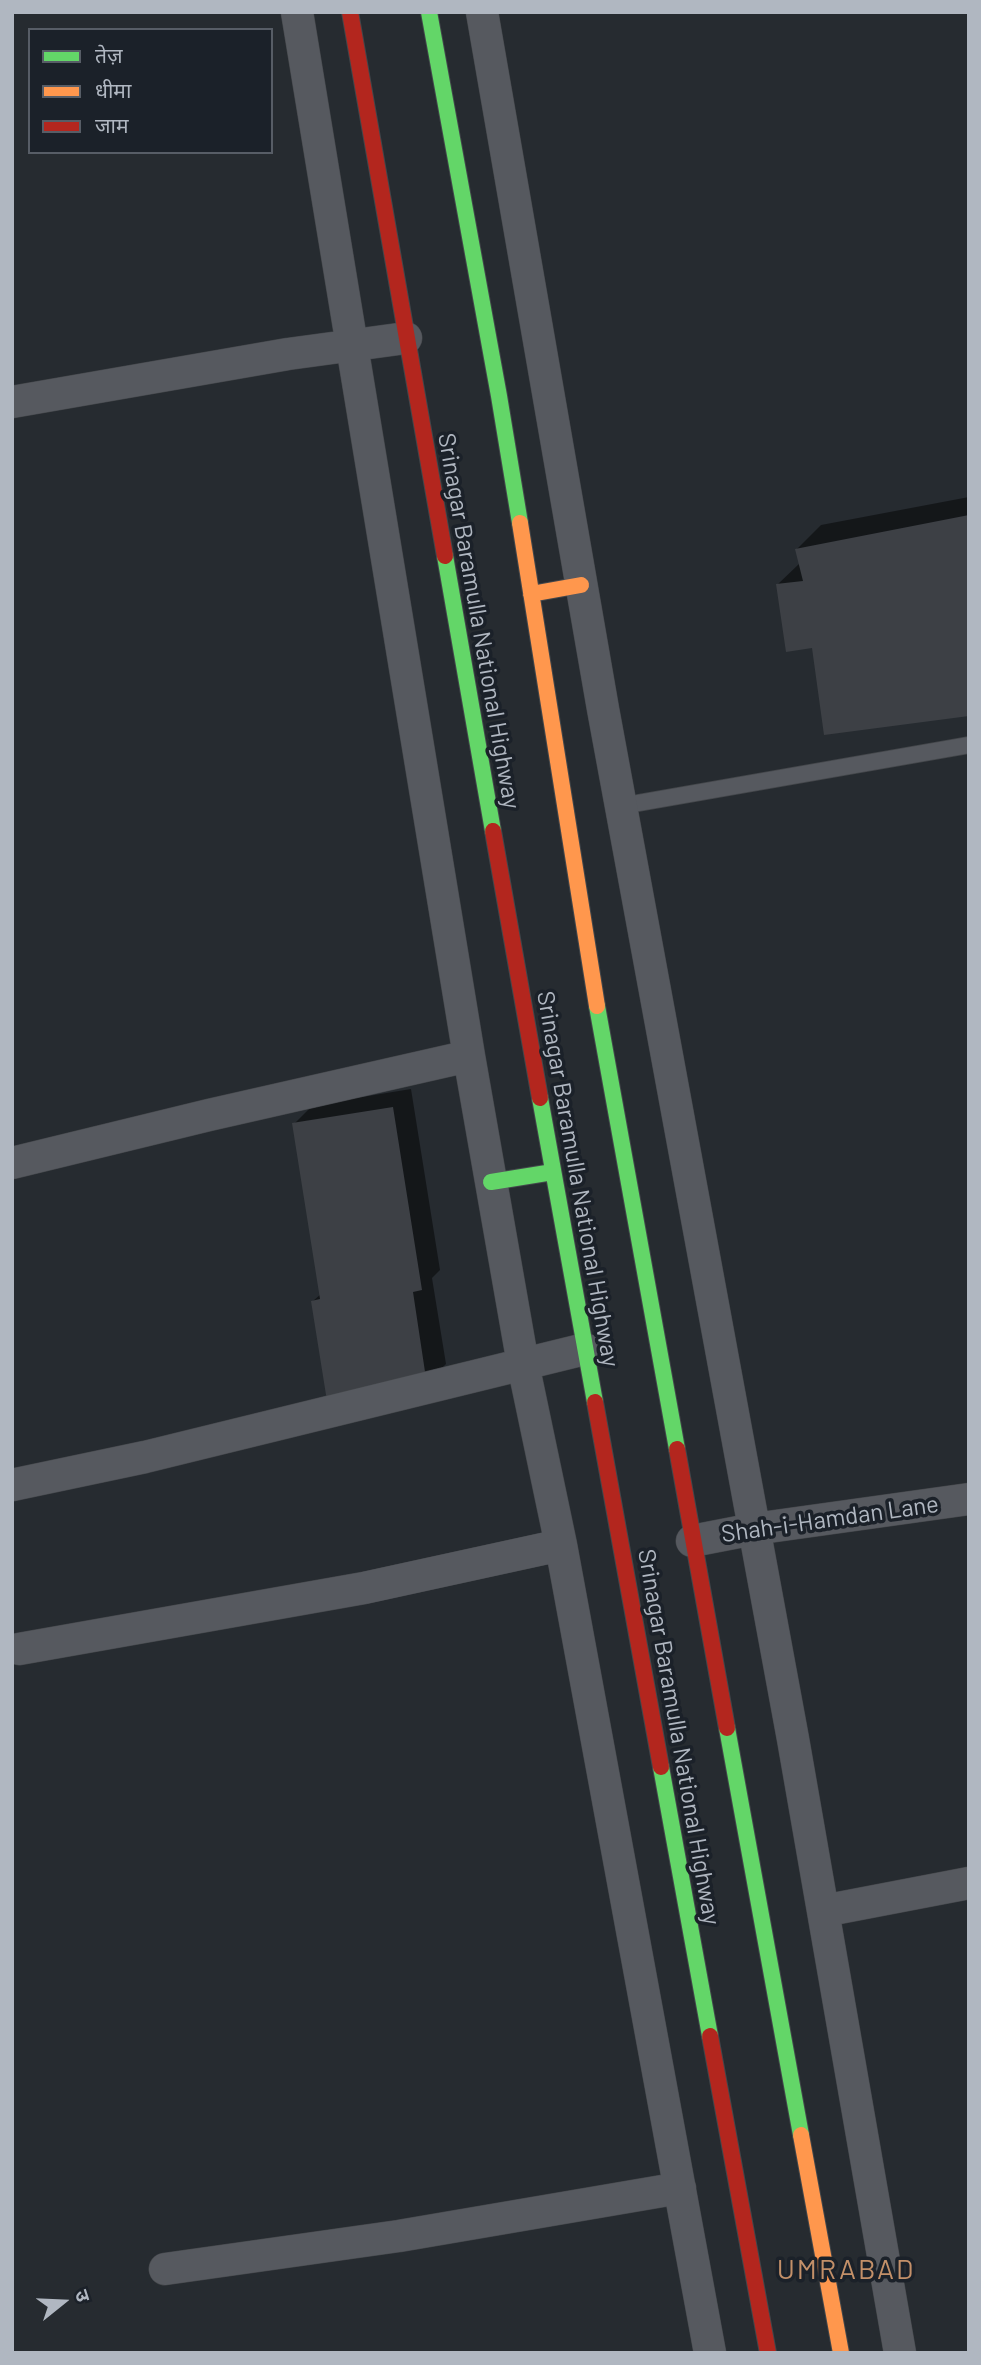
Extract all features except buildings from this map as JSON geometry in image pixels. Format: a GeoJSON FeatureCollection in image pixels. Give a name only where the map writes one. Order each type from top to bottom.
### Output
{"type":"FeatureCollection","features":[{"type":"Feature","properties":{"kind":"highway","name":"Srinagar Baramulla National Highway"},"geometry":{"type":"LineString","coordinates":[[350,12],[585,1349],[768,2353]]}},
{"type":"Feature","properties":{"kind":"highway"},"geometry":{"type":"LineString","coordinates":[[429,12],[499,396],[608,1071],[841,2353]]}},
{"type":"Feature","properties":{"kind":"highway"},"geometry":{"type":"LineString","coordinates":[[531,594],[581,586]]}},
{"type":"Feature","properties":{"kind":"highway"},"geometry":{"type":"LineString","coordinates":[[491,1182],[554,1172]]}},
{"type":"Feature","properties":{"kind":"street"},"geometry":{"type":"LineString","coordinates":[[297,12],[469,1056],[523,1364],[561,1545],[710,2353]]}},
{"type":"Feature","properties":{"kind":"street"},"geometry":{"type":"LineString","coordinates":[[482,12],[581,586],[823,1911],[900,2353]]}},
{"type":"Feature","properties":{"kind":"street"},"geometry":{"type":"LineString","coordinates":[[12,402],[275,356],[406,338]]}},
{"type":"Feature","properties":{"kind":"street"},"geometry":{"type":"LineString","coordinates":[[12,1163],[469,1056]]}},
{"type":"Feature","properties":{"kind":"street"},"geometry":{"type":"LineString","coordinates":[[12,1485],[145,1457],[585,1349]]}},
{"type":"Feature","properties":{"kind":"street","name":"Shah-i-Hamdan Lane"},"geometry":{"type":"LineString","coordinates":[[692,1541],[754,1529],[969,1499]]}},
{"type":"Feature","properties":{"kind":"street"},"geometry":{"type":"LineString","coordinates":[[19,1648],[365,1588],[561,1545]]}},
{"type":"Feature","properties":{"kind":"street"},"geometry":{"type":"LineString","coordinates":[[823,1911],[969,1883]]}},
{"type":"Feature","properties":{"kind":"street"},"geometry":{"type":"LineString","coordinates":[[165,2269],[399,2236],[680,2188]]}},
{"type":"Feature","properties":{"kind":"lane"},"geometry":{"type":"LineString","coordinates":[[621,806],[969,745]]}},
{"type":"Feature","properties":{"kind":"traffic: fast"},"geometry":{"type":"LineString","coordinates":[[429,12],[520,523]]}},
{"type":"Feature","properties":{"kind":"traffic: fast"},"geometry":{"type":"LineString","coordinates":[[445,556],[493,831]]}},
{"type":"Feature","properties":{"kind":"traffic: fast"},"geometry":{"type":"LineString","coordinates":[[597,1006],[677,1449]]}},
{"type":"Feature","properties":{"kind":"traffic: fast"},"geometry":{"type":"LineString","coordinates":[[540,1098],[595,1402]]}},
{"type":"Feature","properties":{"kind":"traffic: fast"},"geometry":{"type":"LineString","coordinates":[[491,1182],[553,1172]]}},
{"type":"Feature","properties":{"kind":"traffic: fast"},"geometry":{"type":"LineString","coordinates":[[727,1728],[801,2135]]}},
{"type":"Feature","properties":{"kind":"traffic: fast"},"geometry":{"type":"LineString","coordinates":[[661,1767],[710,2036]]}},
{"type":"Feature","properties":{"kind":"traffic: slow"},"geometry":{"type":"LineString","coordinates":[[520,523],[597,1006]]}},
{"type":"Feature","properties":{"kind":"traffic: slow"},"geometry":{"type":"LineString","coordinates":[[531,594],[581,585]]}},
{"type":"Feature","properties":{"kind":"traffic: slow"},"geometry":{"type":"LineString","coordinates":[[801,2135],[841,2353]]}},
{"type":"Feature","properties":{"kind":"traffic: jam"},"geometry":{"type":"LineString","coordinates":[[350,12],[445,556]]}},
{"type":"Feature","properties":{"kind":"traffic: jam"},"geometry":{"type":"LineString","coordinates":[[493,831],[540,1098]]}},
{"type":"Feature","properties":{"kind":"traffic: jam"},"geometry":{"type":"LineString","coordinates":[[595,1402],[661,1767]]}},
{"type":"Feature","properties":{"kind":"traffic: jam"},"geometry":{"type":"LineString","coordinates":[[677,1449],[727,1728]]}},
{"type":"Feature","properties":{"kind":"traffic: jam"},"geometry":{"type":"LineString","coordinates":[[710,2036],[768,2353]]}},
{"type":"Feature","properties":{"kind":"district","name":"UMRABAD"},"geometry":{"type":"Point","coordinates":[846,2270]}}]}
